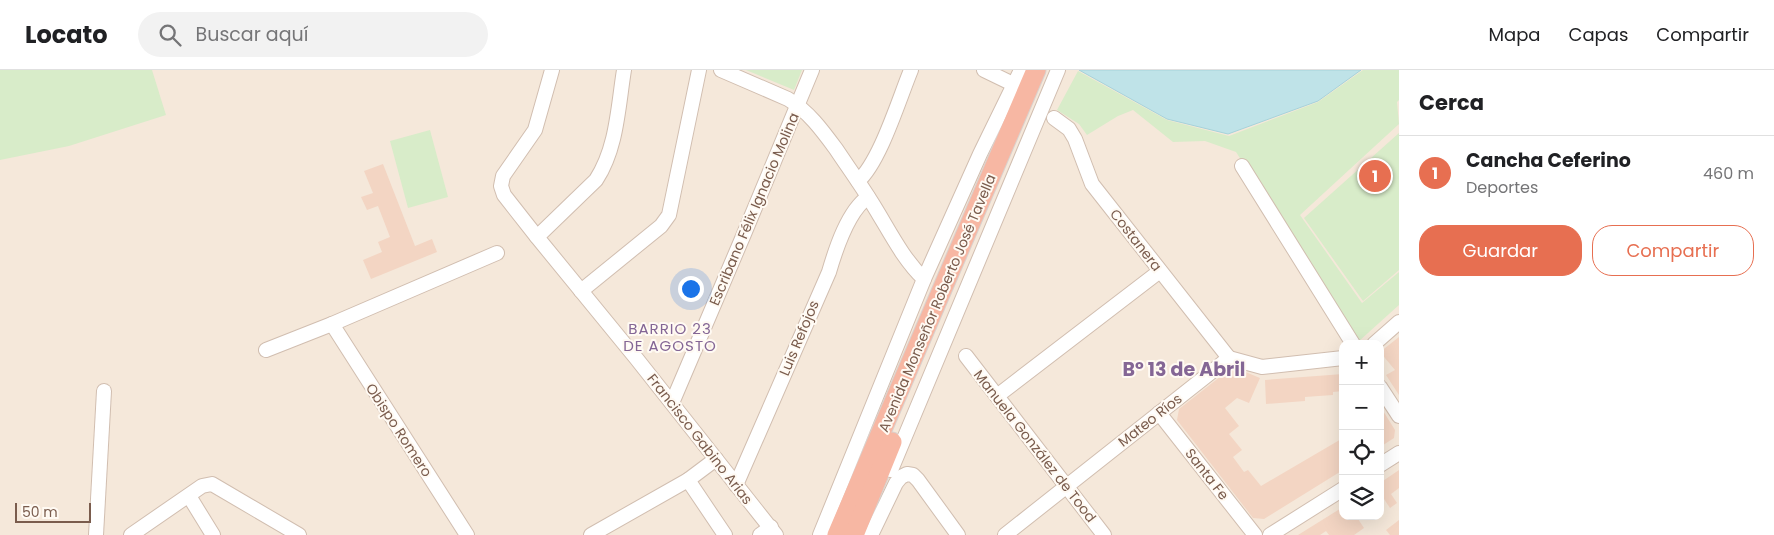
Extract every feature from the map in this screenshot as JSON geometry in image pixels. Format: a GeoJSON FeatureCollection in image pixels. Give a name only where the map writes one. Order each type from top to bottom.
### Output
{"type":"FeatureCollection","features":[{"type":"Feature","properties":{"kind":"highway","name":"Avenida Monseñor Roberto José Tavella"},"geometry":{"type":"LineString","coordinates":[[837,535],[1032,82],[1048,70]]}},
{"type":"Feature","properties":{"kind":"highway","name":"Avenida Monseñor Roberto José Tavella"},"geometry":{"type":"LineString","coordinates":[[854,535],[947,307],[1032,82]]}},
{"type":"Feature","properties":{"kind":"street","name":"Francisco Gabino Arias"},"geometry":{"type":"LineString","coordinates":[[552,70],[535,130],[503,176],[501,186],[504,195],[736,484],[769,532]]}},
{"type":"Feature","properties":{"kind":"street"},"geometry":{"type":"LineString","coordinates":[[537,237],[589,187],[602,171],[609,156],[613,140],[624,70]]}},
{"type":"Feature","properties":{"kind":"street"},"geometry":{"type":"LineString","coordinates":[[581,291],[661,226],[670,215],[699,70]]}},
{"type":"Feature","properties":{"kind":"street"},"geometry":{"type":"LineString","coordinates":[[721,70],[797,105],[823,131],[868,196],[907,261],[924,279]]}},
{"type":"Feature","properties":{"kind":"street","name":"Escribano Félix Ignacio Molina"},"geometry":{"type":"LineString","coordinates":[[672,403],[812,70]]}},
{"type":"Feature","properties":{"kind":"street"},"geometry":{"type":"LineString","coordinates":[[858,181],[867,172],[879,150],[911,70]]}},
{"type":"Feature","properties":{"kind":"street"},"geometry":{"type":"LineString","coordinates":[[984,70],[1032,82]]}},
{"type":"Feature","properties":{"kind":"street"},"geometry":{"type":"LineString","coordinates":[[820,535],[924,279],[980,154],[1032,82],[1058,70]]}},
{"type":"Feature","properties":{"kind":"street"},"geometry":{"type":"LineString","coordinates":[[863,535],[1032,82]]}},
{"type":"Feature","properties":{"kind":"street","name":"Costanera"},"geometry":{"type":"LineString","coordinates":[[1054,118],[1069,129],[1075,139],[1092,184],[1229,358]]}},
{"type":"Feature","properties":{"kind":"street"},"geometry":{"type":"LineString","coordinates":[[1242,166],[1351,340]]}},
{"type":"Feature","properties":{"kind":"street","name":"Luis Refojos"},"geometry":{"type":"LineString","coordinates":[[736,484],[829,272],[836,248],[859,203],[868,196]]}},
{"type":"Feature","properties":{"kind":"street"},"geometry":{"type":"LineString","coordinates":[[266,350],[332,324],[497,253]]}},
{"type":"Feature","properties":{"kind":"street"},"geometry":{"type":"LineString","coordinates":[[997,396],[1160,272]]}},
{"type":"Feature","properties":{"kind":"street"},"geometry":{"type":"LineString","coordinates":[[1379,340],[1399,322]]}},
{"type":"Feature","properties":{"kind":"street","name":"Obispo Romero"},"geometry":{"type":"LineString","coordinates":[[332,324],[467,535]]}},
{"type":"Feature","properties":{"kind":"street","name":"Manuela González de Tood"},"geometry":{"type":"LineString","coordinates":[[966,356],[1104,535]]}},
{"type":"Feature","properties":{"kind":"street"},"geometry":{"type":"LineString","coordinates":[[1229,358],[1262,367],[1339,358]]}},
{"type":"Feature","properties":{"kind":"street","name":"Mateo Ríos"},"geometry":{"type":"LineString","coordinates":[[1005,535],[1229,358]]}},
{"type":"Feature","properties":{"kind":"street"},"geometry":{"type":"LineString","coordinates":[[96,535],[104,391]]}},
{"type":"Feature","properties":{"kind":"street"},"geometry":{"type":"LineString","coordinates":[[1384,393],[1399,416]]}},
{"type":"Feature","properties":{"kind":"street","name":"Santa Fe"},"geometry":{"type":"LineString","coordinates":[[1159,413],[1255,535]]}},
{"type":"Feature","properties":{"kind":"street"},"geometry":{"type":"LineString","coordinates":[[1384,462],[1399,453]]}},
{"type":"Feature","properties":{"kind":"street"},"geometry":{"type":"LineString","coordinates":[[592,535],[688,480],[716,459]]}},
{"type":"Feature","properties":{"kind":"street"},"geometry":{"type":"LineString","coordinates":[[871,535],[896,483],[907,474],[918,480],[958,535]]}},
{"type":"Feature","properties":{"kind":"street"},"geometry":{"type":"LineString","coordinates":[[688,480],[725,535]]}},
{"type":"Feature","properties":{"kind":"street"},"geometry":{"type":"LineString","coordinates":[[131,535],[202,486],[208,484],[217,485],[299,535]]}},
{"type":"Feature","properties":{"kind":"street"},"geometry":{"type":"LineString","coordinates":[[1270,535],[1339,492]]}},
{"type":"Feature","properties":{"kind":"street"},"geometry":{"type":"LineString","coordinates":[[188,496],[213,535]]}},
{"type":"Feature","properties":{"kind":"shaded area"},"geometry":{"type":"Polygon","coordinates":[[[0,70],[1399,70],[1399,535],[0,535],[0,70]]]}},
{"type":"Feature","properties":{"kind":"green space"},"geometry":{"type":"Polygon","coordinates":[[[0,70],[152,70],[166,115],[69,146],[0,160],[0,70]]]}},
{"type":"Feature","properties":{"kind":"green space"},"geometry":{"type":"Polygon","coordinates":[[[746,70],[802,70],[794,90],[746,70]]]}},
{"type":"Feature","properties":{"kind":"green space"},"geometry":{"type":"Polygon","coordinates":[[[1363,70],[1399,70],[1399,100],[1397,102],[1399,124],[1300,215],[1362,303],[1399,272],[1399,305],[1360,340],[1357,340],[1236,152],[1205,141],[1173,142],[1133,110],[1118,116],[1087,135],[1079,124],[1057,110],[1078,71],[1167,120],[1229,136],[1318,102],[1363,70]]]}},
{"type":"Feature","properties":{"kind":"green space"},"geometry":{"type":"Polygon","coordinates":[[[430,130],[448,197],[408,208],[390,141],[430,130]]]}},
{"type":"Feature","properties":{"kind":"green space"},"geometry":{"type":"Polygon","coordinates":[[[1399,133],[1399,270],[1363,301],[1304,218],[1399,133]]]}},
{"type":"Feature","properties":{"kind":"water"},"geometry":{"type":"Polygon","coordinates":[[[1079,70],[1361,70],[1318,101],[1228,134],[1167,119],[1079,70]]]}},
{"type":"Feature","properties":{"kind":"building"},"geometry":{"type":"Polygon","coordinates":[[[383,164],[415,246],[432,239],[437,252],[371,279],[363,260],[382,252],[378,242],[390,237],[378,206],[367,210],[361,197],[373,193],[364,171],[383,164]]]}},
{"type":"Feature","properties":{"kind":"building"},"geometry":{"type":"Polygon","coordinates":[[[1399,337],[1399,395],[1386,375],[1395,370],[1384,357],[1384,349],[1399,337]]]}},
{"type":"Feature","properties":{"kind":"building"},"geometry":{"type":"Polygon","coordinates":[[[1230,369],[1243,371],[1260,378],[1249,403],[1237,398],[1225,408],[1239,426],[1229,434],[1242,450],[1233,457],[1244,472],[1248,470],[1261,486],[1339,440],[1339,472],[1264,519],[1253,518],[1177,420],[1179,409],[1230,369]]]}},
{"type":"Feature","properties":{"kind":"building"},"geometry":{"type":"Polygon","coordinates":[[[1339,374],[1339,391],[1333,392],[1333,395],[1305,397],[1305,401],[1266,404],[1265,380],[1339,374]]]}},
{"type":"Feature","properties":{"kind":"building"},"geometry":{"type":"Polygon","coordinates":[[[1384,412],[1395,430],[1394,438],[1384,444],[1384,412]]]}},
{"type":"Feature","properties":{"kind":"building"},"geometry":{"type":"Polygon","coordinates":[[[1399,470],[1399,488],[1391,494],[1397,503],[1390,508],[1384,499],[1384,480],[1399,470]]]}},
{"type":"Feature","properties":{"kind":"building"},"geometry":{"type":"Polygon","coordinates":[[[1339,509],[1339,520],[1359,520],[1364,528],[1354,535],[1329,535],[1326,531],[1320,535],[1298,535],[1339,509]]]}},
{"type":"Feature","properties":{"kind":"building"},"geometry":{"type":"Polygon","coordinates":[[[1399,520],[1399,535],[1390,535],[1386,530],[1399,520]]]}},
{"type":"Feature","properties":{"kind":"place","name":"Cancha Ceferino"},"geometry":{"type":"Point","coordinates":[1375,176]}},
{"type":"Feature","properties":{"kind":"district","name":"BARRIO 23 DE AGOSTO"},"geometry":{"type":"Point","coordinates":[670,338]}},
{"type":"Feature","properties":{"kind":"district","name":"Bº 13 de Abril"},"geometry":{"type":"Point","coordinates":[1184,369]}}]}
